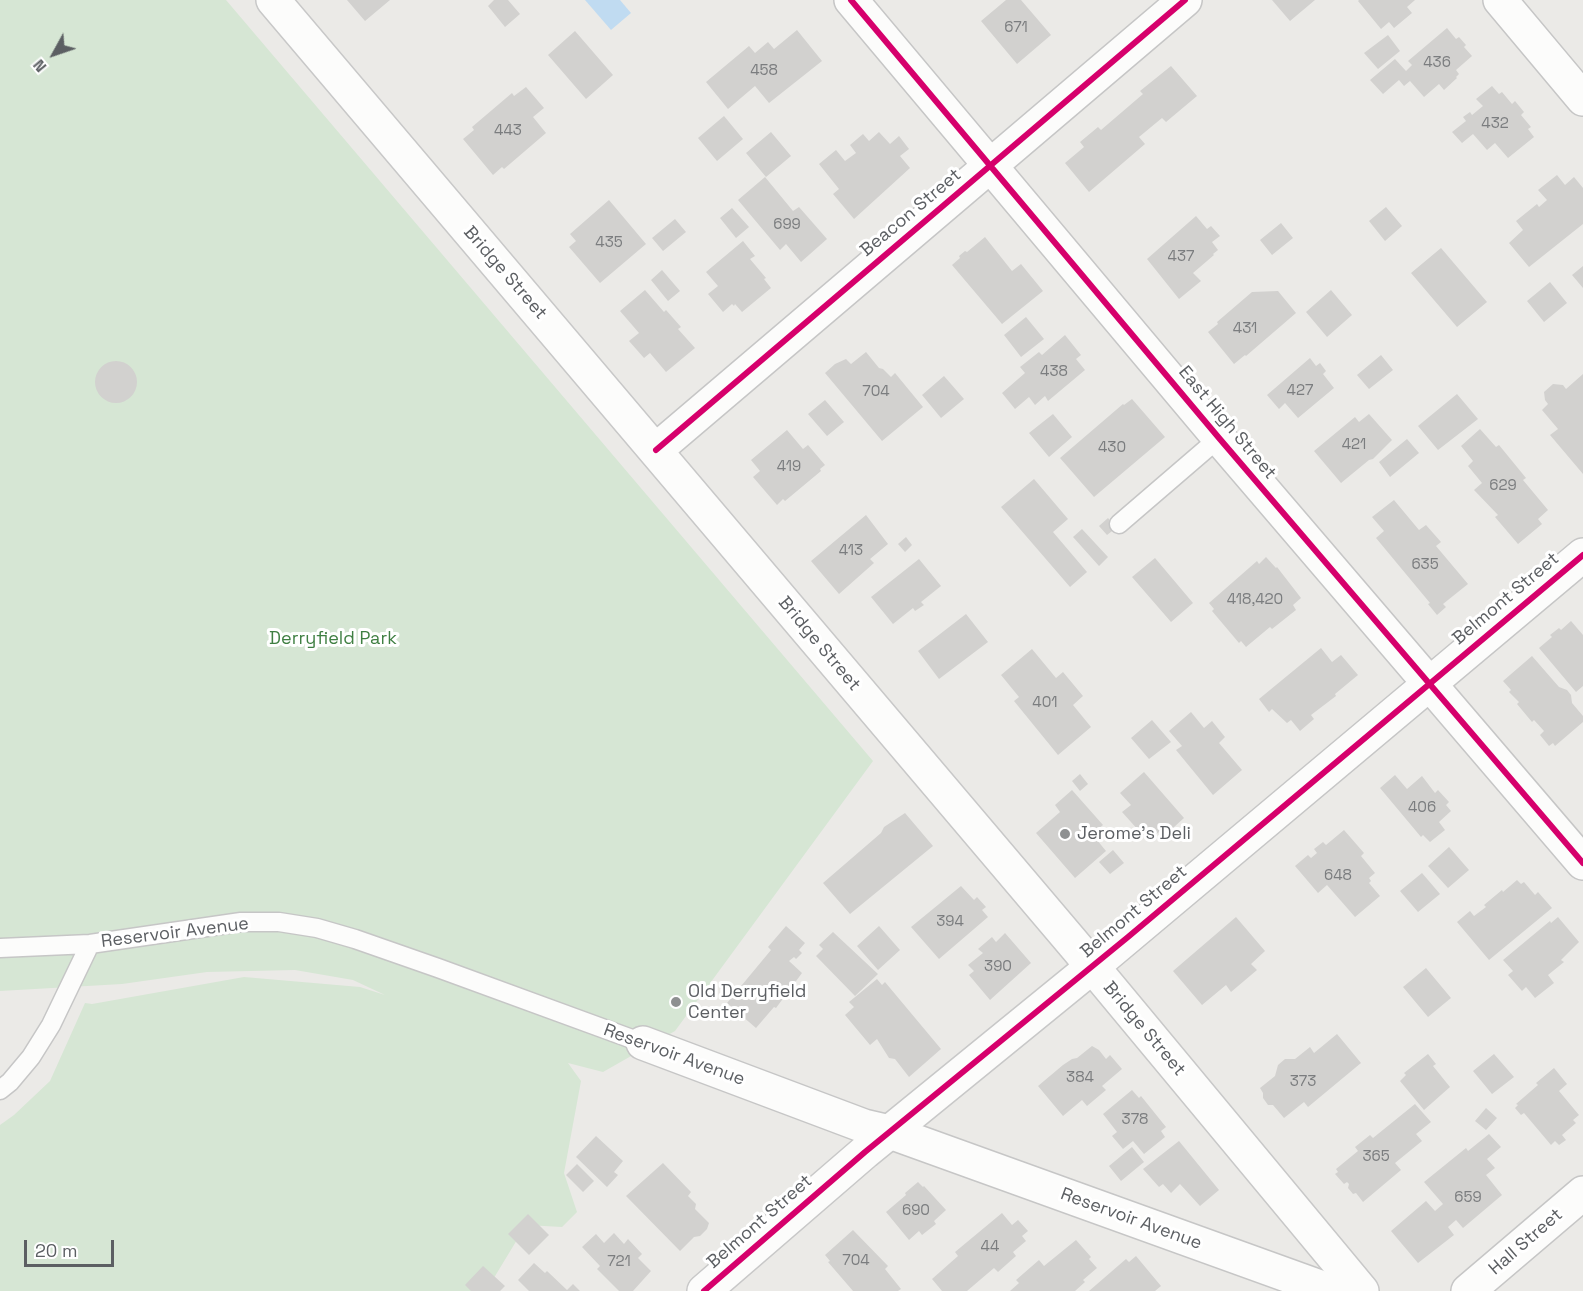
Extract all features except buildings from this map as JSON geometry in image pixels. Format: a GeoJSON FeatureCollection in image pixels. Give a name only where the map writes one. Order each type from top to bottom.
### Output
{"type":"FeatureCollection","features":[{"type":"Feature","properties":{"kind":"street","name":"Bridge Street"},"geometry":{"type":"LineString","coordinates":[[273,0],[656,450],[1362,1291]]}},
{"type":"Feature","properties":{"kind":"street","name":"East High Street"},"geometry":{"type":"LineString","coordinates":[[851,0],[1220,438],[1583,863]]}},
{"type":"Feature","properties":{"kind":"street","name":"Beacon Street"},"geometry":{"type":"LineString","coordinates":[[656,450],[1185,0]]}},
{"type":"Feature","properties":{"kind":"street"},"geometry":{"type":"LineString","coordinates":[[1500,0],[1583,99]]}},
{"type":"Feature","properties":{"kind":"street","name":"Belmont Street"},"geometry":{"type":"LineString","coordinates":[[704,1291],[877,1129],[1092,967],[1583,555]]}},
{"type":"Feature","properties":{"kind":"street","name":"Reservoir Avenue"},"geometry":{"type":"LineString","coordinates":[[643,1043],[1331,1291]]}},
{"type":"Feature","properties":{"kind":"street","name":"Hall Street"},"geometry":{"type":"LineString","coordinates":[[1468,1291],[1583,1193]]}},
{"type":"Feature","properties":{"kind":"lane"},"geometry":{"type":"LineString","coordinates":[[1119,524],[1220,438]]}},
{"type":"Feature","properties":{"kind":"lane","name":"Reservoir Avenue"},"geometry":{"type":"LineString","coordinates":[[0,948],[90,944],[241,922],[279,922],[317,928],[438,968],[643,1043]]}},
{"type":"Feature","properties":{"kind":"lane"},"geometry":{"type":"LineString","coordinates":[[0,1090],[31,1057],[51,1025],[90,944]]}},
{"type":"Feature","properties":{"kind":"green space","name":"Derryfield Park"},"geometry":{"type":"Polygon","coordinates":[[[0,0],[226,0],[873,761],[675,1031],[603,1072],[568,1063],[581,1081],[564,1173],[577,1212],[562,1227],[526,1225],[486,1291],[0,1291],[0,1125],[50,1081],[85,1003],[92,1004],[244,977],[360,987],[385,995],[353,980],[295,970],[207,972],[122,984],[0,991],[0,0]]]}},
{"type":"Feature","properties":{"kind":"water"},"geometry":{"type":"Polygon","coordinates":[[[585,0],[620,0],[631,13],[611,30],[585,0]]]}},
{"type":"Feature","properties":{"kind":"cycle path"},"geometry":{"type":"LineString","coordinates":[[851,0],[1219,438],[1583,863]]}},
{"type":"Feature","properties":{"kind":"cycle path"},"geometry":{"type":"LineString","coordinates":[[656,450],[1185,0]]}},
{"type":"Feature","properties":{"kind":"cycle path"},"geometry":{"type":"LineString","coordinates":[[704,1291],[865,1152],[1128,937],[1583,555]]}},
{"type":"Feature","properties":{"kind":"place","name":"Jerome's Deli"},"geometry":{"type":"Point","coordinates":[1065,834]}},
{"type":"Feature","properties":{"kind":"place","name":"Old Derryfield Center"},"geometry":{"type":"Point","coordinates":[676,1002]}}]}
